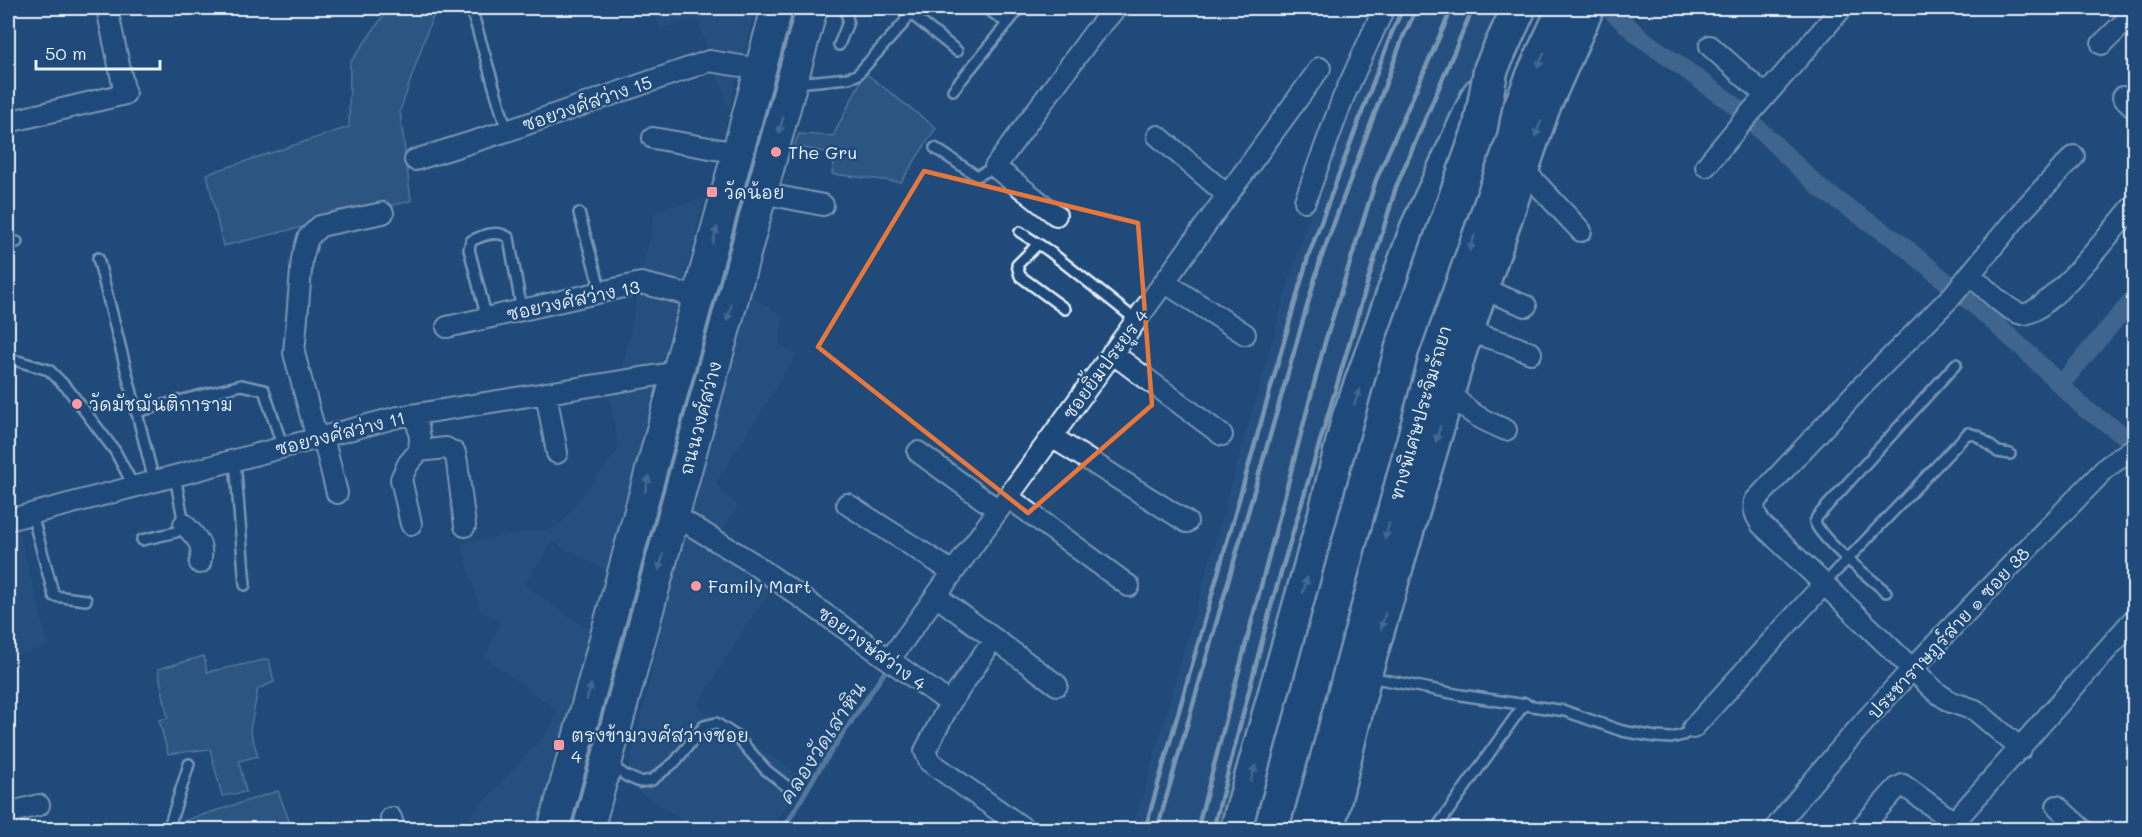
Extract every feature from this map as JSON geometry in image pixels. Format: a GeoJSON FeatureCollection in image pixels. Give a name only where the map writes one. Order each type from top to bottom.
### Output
{"type":"FeatureCollection","features":[{"type":"Feature","properties":{"kind":"highway","name":"ทางพิเศษประจิมรัถยา"},"geometry":{"type":"LineString","coordinates":[[1271,830],[1402,349],[1480,129],[1491,69],[1519,8]]}},
{"type":"Feature","properties":{"kind":"highway","name":"ทางพิเศษประจิมรัถยา"},"geometry":{"type":"LineString","coordinates":[[1305,830],[1436,353],[1496,168],[1535,72],[1571,22]]}},
{"type":"Feature","properties":{"kind":"highway"},"geometry":{"type":"LineString","coordinates":[[1237,830],[1322,528],[1349,418],[1417,228],[1491,69]]}},
{"type":"Feature","properties":{"kind":"main road","name":"ถนนวงศ์สว่าง"},"geometry":{"type":"LineString","coordinates":[[553,830],[777,8]]}},
{"type":"Feature","properties":{"kind":"main road","name":"ถนนวงศ์สว่าง"},"geometry":{"type":"LineString","coordinates":[[588,830],[812,8]]}},
{"type":"Feature","properties":{"kind":"main road"},"geometry":{"type":"LineString","coordinates":[[1287,830],[1410,350],[1466,153],[1495,83],[1535,8]]}},
{"type":"Feature","properties":{"kind":"main road"},"geometry":{"type":"LineString","coordinates":[[1330,830],[1367,676],[1482,289],[1545,110],[1571,22],[1590,8]]}},
{"type":"Feature","properties":{"kind":"street"},"geometry":{"type":"LineString","coordinates":[[8,122],[124,94],[107,8]]}},
{"type":"Feature","properties":{"kind":"street"},"geometry":{"type":"LineString","coordinates":[[1056,215],[995,167],[1116,8]]}},
{"type":"Feature","properties":{"kind":"street"},"geometry":{"type":"LineString","coordinates":[[1305,201],[1343,98],[1384,8]]}},
{"type":"Feature","properties":{"kind":"street"},"geometry":{"type":"LineString","coordinates":[[1706,166],[1842,8]]}},
{"type":"Feature","properties":{"kind":"street"},"geometry":{"type":"LineString","coordinates":[[2102,44],[2134,13]]}},
{"type":"Feature","properties":{"kind":"street"},"geometry":{"type":"LineString","coordinates":[[1710,46],[1760,102]]}},
{"type":"Feature","properties":{"kind":"street","name":"ซอยวงศ์สว่าง 15"},"geometry":{"type":"LineString","coordinates":[[415,160],[507,131],[709,61],[760,69]]}},
{"type":"Feature","properties":{"kind":"street","name":"ซอยยิ้มประยูร 4"},"geometry":{"type":"LineString","coordinates":[[890,659],[1320,68]]}},
{"type":"Feature","properties":{"kind":"street"},"geometry":{"type":"LineString","coordinates":[[1158,136],[1227,195]]}},
{"type":"Feature","properties":{"kind":"street"},"geometry":{"type":"LineString","coordinates":[[653,138],[738,153]]}},
{"type":"Feature","properties":{"kind":"street"},"geometry":{"type":"LineString","coordinates":[[2021,749],[1975,710],[1951,702],[1936,692],[1761,524],[1754,507],[1755,501],[1861,387],[1962,284],[2022,211],[2074,156]]}},
{"type":"Feature","properties":{"kind":"street"},"geometry":{"type":"LineString","coordinates":[[1523,169],[1581,231]]}},
{"type":"Feature","properties":{"kind":"street"},"geometry":{"type":"LineString","coordinates":[[762,193],[823,205]]}},
{"type":"Feature","properties":{"kind":"street"},"geometry":{"type":"LineString","coordinates":[[1962,284],[2021,314],[2029,313],[2054,297],[2134,205]]}},
{"type":"Feature","properties":{"kind":"street"},"geometry":{"type":"LineString","coordinates":[[337,493],[294,353],[302,259],[308,238],[320,226],[383,213]]}},
{"type":"Feature","properties":{"kind":"street"},"geometry":{"type":"LineString","coordinates":[[1164,282],[1245,334]]}},
{"type":"Feature","properties":{"kind":"street","name":"ซอยวงศ์สว่าง 13"},"geometry":{"type":"LineString","coordinates":[[447,327],[641,283],[698,297]]}},
{"type":"Feature","properties":{"kind":"street"},"geometry":{"type":"LineString","coordinates":[[1482,289],[1526,306]]}},
{"type":"Feature","properties":{"kind":"street"},"geometry":{"type":"LineString","coordinates":[[1469,332],[1532,353]]}},
{"type":"Feature","properties":{"kind":"street"},"geometry":{"type":"LineString","coordinates":[[1112,353],[1222,435]]}},
{"type":"Feature","properties":{"kind":"street","name":"ซอยวงศ์สว่าง 11"},"geometry":{"type":"LineString","coordinates":[[8,520],[416,415],[678,372]]}},
{"type":"Feature","properties":{"kind":"street"},"geometry":{"type":"LineString","coordinates":[[546,393],[557,453]]}},
{"type":"Feature","properties":{"kind":"street"},"geometry":{"type":"LineString","coordinates":[[1450,393],[1466,411],[1506,430]]}},
{"type":"Feature","properties":{"kind":"street"},"geometry":{"type":"LineString","coordinates":[[411,524],[401,479],[408,464],[419,452],[420,438],[416,415]]}},
{"type":"Feature","properties":{"kind":"street"},"geometry":{"type":"LineString","coordinates":[[1052,437],[1187,522]]}},
{"type":"Feature","properties":{"kind":"street"},"geometry":{"type":"LineString","coordinates":[[419,452],[446,448],[454,453],[458,462],[465,526]]}},
{"type":"Feature","properties":{"kind":"street","name":"ประชาราษฎร์สาย ๑ ซอย 38"},"geometry":{"type":"LineString","coordinates":[[1774,830],[1799,797],[1911,669],[2108,467],[2134,448]]}},
{"type":"Feature","properties":{"kind":"street"},"geometry":{"type":"LineString","coordinates":[[918,452],[1003,503],[1129,586]]}},
{"type":"Feature","properties":{"kind":"street"},"geometry":{"type":"LineString","coordinates":[[847,504],[953,572]]}},
{"type":"Feature","properties":{"kind":"street","name":"ซอยวงษ์สว่าง 4"},"geometry":{"type":"LineString","coordinates":[[674,515],[751,562],[950,703]]}},
{"type":"Feature","properties":{"kind":"street"},"geometry":{"type":"LineString","coordinates":[[184,524],[199,540],[202,551],[200,563]]}},
{"type":"Feature","properties":{"kind":"street"},"geometry":{"type":"LineString","coordinates":[[1693,728],[1824,584]]}},
{"type":"Feature","properties":{"kind":"street"},"geometry":{"type":"LineString","coordinates":[[936,596],[1057,686]]}},
{"type":"Feature","properties":{"kind":"street"},"geometry":{"type":"LineString","coordinates":[[1860,830],[1897,788],[1903,785],[1951,826],[2134,619]]}},
{"type":"Feature","properties":{"kind":"street"},"geometry":{"type":"LineString","coordinates":[[985,652],[950,703],[925,751],[930,762],[1026,830]]}},
{"type":"Feature","properties":{"kind":"street"},"geometry":{"type":"LineString","coordinates":[[8,813],[39,805]]}},
{"type":"Feature","properties":{"kind":"street"},"geometry":{"type":"LineString","coordinates":[[2057,806],[2084,830]]}},
{"type":"Feature","properties":{"kind":"lane"},"geometry":{"type":"LineString","coordinates":[[471,8],[507,131]]}},
{"type":"Feature","properties":{"kind":"lane"},"geometry":{"type":"LineString","coordinates":[[839,45],[848,22],[846,8]]}},
{"type":"Feature","properties":{"kind":"lane"},"geometry":{"type":"LineString","coordinates":[[986,8],[1008,23]]}},
{"type":"Feature","properties":{"kind":"lane"},"geometry":{"type":"LineString","coordinates":[[953,90],[1020,8]]}},
{"type":"Feature","properties":{"kind":"lane"},"geometry":{"type":"LineString","coordinates":[[792,83],[848,78],[857,75],[903,24],[913,9]]}},
{"type":"Feature","properties":{"kind":"lane"},"geometry":{"type":"LineString","coordinates":[[913,9],[916,18],[957,51]]}},
{"type":"Feature","properties":{"kind":"lane"},"geometry":{"type":"LineString","coordinates":[[935,148],[977,176],[995,167]]}},
{"type":"Feature","properties":{"kind":"lane"},"geometry":{"type":"LineString","coordinates":[[579,213],[601,291]]}},
{"type":"Feature","properties":{"kind":"lane"},"geometry":{"type":"LineString","coordinates":[[1020,232],[1136,320]]}},
{"type":"Feature","properties":{"kind":"lane"},"geometry":{"type":"LineString","coordinates":[[487,319],[469,249],[471,241],[481,236],[495,233],[504,234],[509,238],[522,311]]}},
{"type":"Feature","properties":{"kind":"lane"},"geometry":{"type":"LineString","coordinates":[[1038,244],[1017,265],[1020,276],[1065,309]]}},
{"type":"Feature","properties":{"kind":"lane"},"geometry":{"type":"LineString","coordinates":[[98,258],[154,482]]}},
{"type":"Feature","properties":{"kind":"lane"},"geometry":{"type":"LineString","coordinates":[[8,360],[49,370],[68,388],[115,451],[134,487]]}},
{"type":"Feature","properties":{"kind":"lane"},"geometry":{"type":"LineString","coordinates":[[1886,592],[1831,544],[1815,522],[1817,517],[1956,364]]}},
{"type":"Feature","properties":{"kind":"lane"},"geometry":{"type":"LineString","coordinates":[[136,412],[241,385],[264,390],[283,448]]}},
{"type":"Feature","properties":{"kind":"lane"},"geometry":{"type":"LineString","coordinates":[[1824,584],[1968,433],[1978,436],[1998,452],[2010,454]]}},
{"type":"Feature","properties":{"kind":"lane"},"geometry":{"type":"LineString","coordinates":[[235,460],[245,585]]}},
{"type":"Feature","properties":{"kind":"lane"},"geometry":{"type":"LineString","coordinates":[[142,540],[176,532],[184,524],[175,476]]}},
{"type":"Feature","properties":{"kind":"lane"},"geometry":{"type":"LineString","coordinates":[[32,513],[54,596],[86,600]]}},
{"type":"Feature","properties":{"kind":"lane"},"geometry":{"type":"LineString","coordinates":[[1367,676],[1461,695],[1525,703],[1564,711],[1622,730],[1656,737],[1671,738],[1683,735],[1693,728]]}},
{"type":"Feature","properties":{"kind":"lane"},"geometry":{"type":"LineString","coordinates":[[1435,830],[1525,703]]}},
{"type":"Feature","properties":{"kind":"lane"},"geometry":{"type":"LineString","coordinates":[[607,762],[626,776],[640,782],[652,780],[675,762],[704,726],[716,723],[736,736],[766,770],[789,788]]}},
{"type":"Feature","properties":{"kind":"lane"},"geometry":{"type":"LineString","coordinates":[[168,830],[189,764]]}},
{"type":"Feature","properties":{"kind":"highlighted area"},"geometry":{"type":"Polygon","coordinates":[[[924,171],[1138,223],[1152,405],[1028,513],[818,347],[924,171]]]}},
{"type":"Feature","properties":{"kind":"shaded area"},"geometry":{"type":"Polygon","coordinates":[[[389,8],[437,8],[400,111],[411,201],[223,246],[207,174],[349,127],[350,63],[389,8]]]}},
{"type":"Feature","properties":{"kind":"shaded area"},"geometry":{"type":"Polygon","coordinates":[[[652,8],[755,8],[729,108],[697,18],[661,29],[652,8]]]}},
{"type":"Feature","properties":{"kind":"shaded area"},"geometry":{"type":"Polygon","coordinates":[[[790,8],[801,8],[578,829],[567,830],[790,8]]]}},
{"type":"Feature","properties":{"kind":"shaded area"},"geometry":{"type":"Polygon","coordinates":[[[1391,8],[1500,8],[1460,96],[1362,359],[1234,829],[1133,830],[1295,260],[1348,102],[1391,8]]]}},
{"type":"Feature","properties":{"kind":"shaded area"},"geometry":{"type":"Polygon","coordinates":[[[865,73],[936,128],[901,182],[832,174],[836,154],[794,146],[799,134],[833,136],[865,73]]]}},
{"type":"Feature","properties":{"kind":"shaded area"},"geometry":{"type":"Polygon","coordinates":[[[705,198],[607,571],[553,542],[524,584],[592,633],[538,829],[457,830],[547,733],[559,712],[485,657],[501,622],[480,611],[461,543],[558,527],[618,450],[609,392],[623,366],[655,211],[705,198]]]}},
{"type":"Feature","properties":{"kind":"shaded area"},"geometry":{"type":"Polygon","coordinates":[[[748,294],[783,316],[779,344],[797,355],[715,484],[738,507],[718,535],[783,577],[750,619],[697,706],[805,779],[771,830],[696,829],[625,783],[696,486],[748,294]]]}},
{"type":"Feature","properties":{"kind":"shaded area"},"geometry":{"type":"Polygon","coordinates":[[[17,525],[49,647],[8,656],[8,528],[17,525]]]}},
{"type":"Feature","properties":{"kind":"shaded area"},"geometry":{"type":"Polygon","coordinates":[[[204,656],[207,672],[269,659],[274,682],[258,689],[250,730],[258,756],[239,761],[246,792],[222,796],[210,749],[168,754],[159,720],[168,718],[158,669],[204,656]]]}},
{"type":"Feature","properties":{"kind":"shaded area"},"geometry":{"type":"Polygon","coordinates":[[[278,791],[292,829],[182,829],[180,822],[278,791]]]}},
{"type":"Feature","properties":{"kind":"waterway"},"geometry":{"type":"LineString","coordinates":[[1608,8],[1640,37],[1733,104],[1821,189],[1900,243],[1973,304],[2028,353],[2085,409],[2134,442]]}},
{"type":"Feature","properties":{"kind":"waterway"},"geometry":{"type":"LineString","coordinates":[[2060,385],[2134,298]]}},
{"type":"Feature","properties":{"kind":"waterway","name":"คลองวัดเสาหิน"},"geometry":{"type":"LineString","coordinates":[[783,830],[816,774],[886,670]]}},
{"type":"Feature","properties":{"kind":"railway"},"geometry":{"type":"LineString","coordinates":[[1145,830],[1308,257],[1403,8]]}},
{"type":"Feature","properties":{"kind":"railway"},"geometry":{"type":"LineString","coordinates":[[1157,830],[1320,261],[1403,37],[1417,8]]}},
{"type":"Feature","properties":{"kind":"railway"},"geometry":{"type":"LineString","coordinates":[[1197,830],[1325,342],[1376,180],[1452,8]]}},
{"type":"Feature","properties":{"kind":"railway"},"geometry":{"type":"LineString","coordinates":[[1213,830],[1271,606],[1396,187],[1473,8]]}},
{"type":"Feature","properties":{"kind":"place","name":"The Gru"},"geometry":{"type":"Point","coordinates":[776,152]}},
{"type":"Feature","properties":{"kind":"place","name":"วัดน้อย"},"geometry":{"type":"Point","coordinates":[712,192]}},
{"type":"Feature","properties":{"kind":"place","name":"วัดมัชฌันติการาม"},"geometry":{"type":"Point","coordinates":[77,404]}},
{"type":"Feature","properties":{"kind":"place","name":"Family Mart"},"geometry":{"type":"Point","coordinates":[696,586]}},
{"type":"Feature","properties":{"kind":"place","name":"ตรงข้ามวงศ์สว่างซอย 4"},"geometry":{"type":"Point","coordinates":[559,745]}}]}
